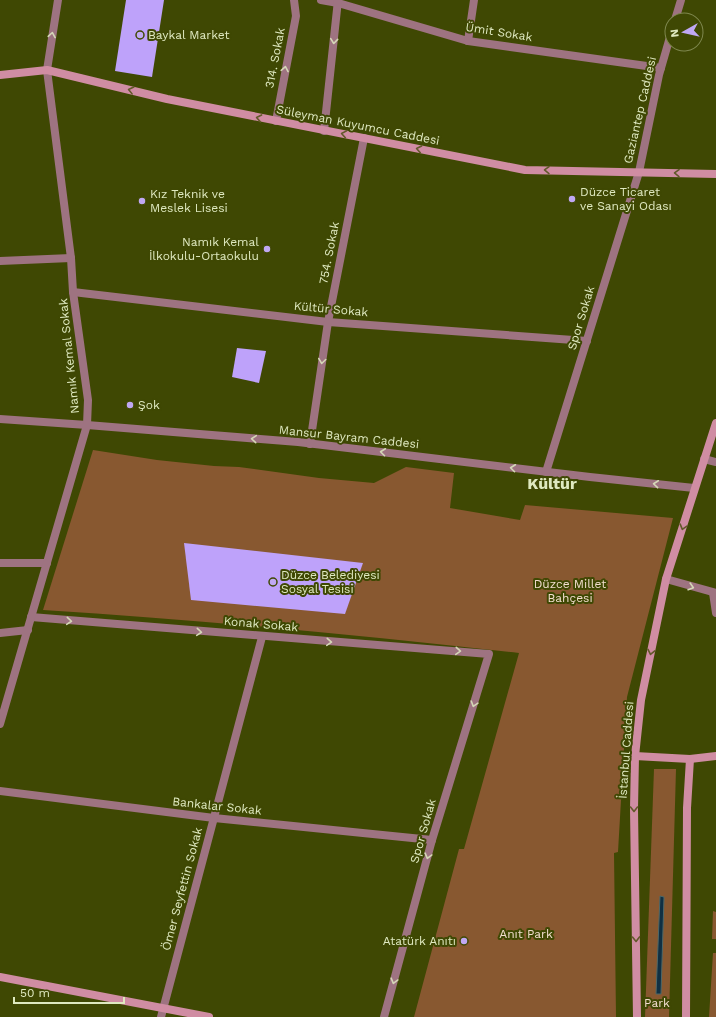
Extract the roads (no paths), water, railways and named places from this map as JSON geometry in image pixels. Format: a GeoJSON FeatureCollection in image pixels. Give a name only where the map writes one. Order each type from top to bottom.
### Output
{"type":"FeatureCollection","features":[{"type":"Feature","properties":{"kind":"main road","name":"Süleyman Kuyumcu Caddesi"},"geometry":{"type":"LineString","coordinates":[[0,75],[47,70],[167,99],[524,170],[716,174]]}},
{"type":"Feature","properties":{"kind":"main road","name":"İstanbul Caddesi"},"geometry":{"type":"LineString","coordinates":[[637,1017],[634,809],[635,756],[641,700],[666,579],[716,423]]}},
{"type":"Feature","properties":{"kind":"main road"},"geometry":{"type":"LineString","coordinates":[[635,756],[690,759],[716,756]]}},
{"type":"Feature","properties":{"kind":"main road"},"geometry":{"type":"LineString","coordinates":[[686,1017],[687,808],[690,759]]}},
{"type":"Feature","properties":{"kind":"main road"},"geometry":{"type":"LineString","coordinates":[[0,977],[209,1017]]}},
{"type":"Feature","properties":{"kind":"street","name":"Namık Kemal Sokak"},"geometry":{"type":"LineString","coordinates":[[0,724],[88,425],[88,400],[47,70],[58,0]]}},
{"type":"Feature","properties":{"kind":"street","name":"314. Sokak"},"geometry":{"type":"LineString","coordinates":[[276,121],[296,16],[294,0]]}},
{"type":"Feature","properties":{"kind":"street","name":"Ümit Sokak"},"geometry":{"type":"LineString","coordinates":[[321,0],[338,1],[468,41],[661,68]]}},
{"type":"Feature","properties":{"kind":"street"},"geometry":{"type":"LineString","coordinates":[[468,41],[474,0]]}},
{"type":"Feature","properties":{"kind":"street"},"geometry":{"type":"LineString","coordinates":[[677,12],[681,0]]}},
{"type":"Feature","properties":{"kind":"street"},"geometry":{"type":"LineString","coordinates":[[324,131],[338,1]]}},
{"type":"Feature","properties":{"kind":"street","name":"Gaziantep Caddesi"},"geometry":{"type":"LineString","coordinates":[[639,172],[666,52]]}},
{"type":"Feature","properties":{"kind":"street","name":"754. Sokak"},"geometry":{"type":"LineString","coordinates":[[310,444],[328,322],[364,138]]}},
{"type":"Feature","properties":{"kind":"street","name":"Spor Sokak"},"geometry":{"type":"LineString","coordinates":[[546,472],[639,172]]}},
{"type":"Feature","properties":{"kind":"street"},"geometry":{"type":"LineString","coordinates":[[0,261],[71,258]]}},
{"type":"Feature","properties":{"kind":"street","name":"Kültür Sokak"},"geometry":{"type":"LineString","coordinates":[[74,292],[328,322],[587,341]]}},
{"type":"Feature","properties":{"kind":"street","name":"Mansur Bayram Caddesi"},"geometry":{"type":"LineString","coordinates":[[0,420],[88,425],[310,444],[694,488]]}},
{"type":"Feature","properties":{"kind":"street"},"geometry":{"type":"LineString","coordinates":[[704,459],[716,462]]}},
{"type":"Feature","properties":{"kind":"street"},"geometry":{"type":"LineString","coordinates":[[0,563],[47,563]]}},
{"type":"Feature","properties":{"kind":"street"},"geometry":{"type":"LineString","coordinates":[[666,579],[714,593],[716,613]]}},
{"type":"Feature","properties":{"kind":"street","name":"Konak Sokak"},"geometry":{"type":"LineString","coordinates":[[31,618],[489,654]]}},
{"type":"Feature","properties":{"kind":"street"},"geometry":{"type":"LineString","coordinates":[[0,633],[28,630]]}},
{"type":"Feature","properties":{"kind":"street","name":"Ömer Seyfettin Sokak"},"geometry":{"type":"LineString","coordinates":[[161,1017],[162,1008],[262,637]]}},
{"type":"Feature","properties":{"kind":"street","name":"Spor Sokak"},"geometry":{"type":"LineString","coordinates":[[384,1017],[432,840],[489,654]]}},
{"type":"Feature","properties":{"kind":"street","name":"Bankalar Sokak"},"geometry":{"type":"LineString","coordinates":[[0,791],[214,818],[432,840]]}},
{"type":"Feature","properties":{"kind":"water"},"geometry":{"type":"Polygon","coordinates":[[[660,896],[664,897],[661,994],[656,994],[660,896]]]}},
{"type":"Feature","properties":{"kind":"place","name":"Baykal Market"},"geometry":{"type":"Point","coordinates":[140,35]}},
{"type":"Feature","properties":{"kind":"place","name":"Düzce Ticaret ve Sanayi Odası"},"geometry":{"type":"Point","coordinates":[572,199]}},
{"type":"Feature","properties":{"kind":"place","name":"Kız Teknik ve Meslek Lisesi"},"geometry":{"type":"Point","coordinates":[142,201]}},
{"type":"Feature","properties":{"kind":"place","name":"Namık Kemal İlkokulu-Ortaokulu"},"geometry":{"type":"Point","coordinates":[267,249]}},
{"type":"Feature","properties":{"kind":"place","name":"Şok"},"geometry":{"type":"Point","coordinates":[130,405]}},
{"type":"Feature","properties":{"kind":"place","name":"Düzce Belediyesi Sosyal Tesisi"},"geometry":{"type":"Point","coordinates":[273,582]}},
{"type":"Feature","properties":{"kind":"place","name":"Atatürk Anıtı"},"geometry":{"type":"Point","coordinates":[464,941]}},
{"type":"Feature","properties":{"kind":"district","name":"Kültür"},"geometry":{"type":"Point","coordinates":[552,483]}},
{"type":"Feature","properties":{"kind":"park label","name":"Düzce Millet Bahçesi"},"geometry":{"type":"Point","coordinates":[570,591]}},
{"type":"Feature","properties":{"kind":"park label","name":"Anıt Park"},"geometry":{"type":"Point","coordinates":[526,934]}},
{"type":"Feature","properties":{"kind":"park label","name":"Park"},"geometry":{"type":"Point","coordinates":[657,1003]}}]}
